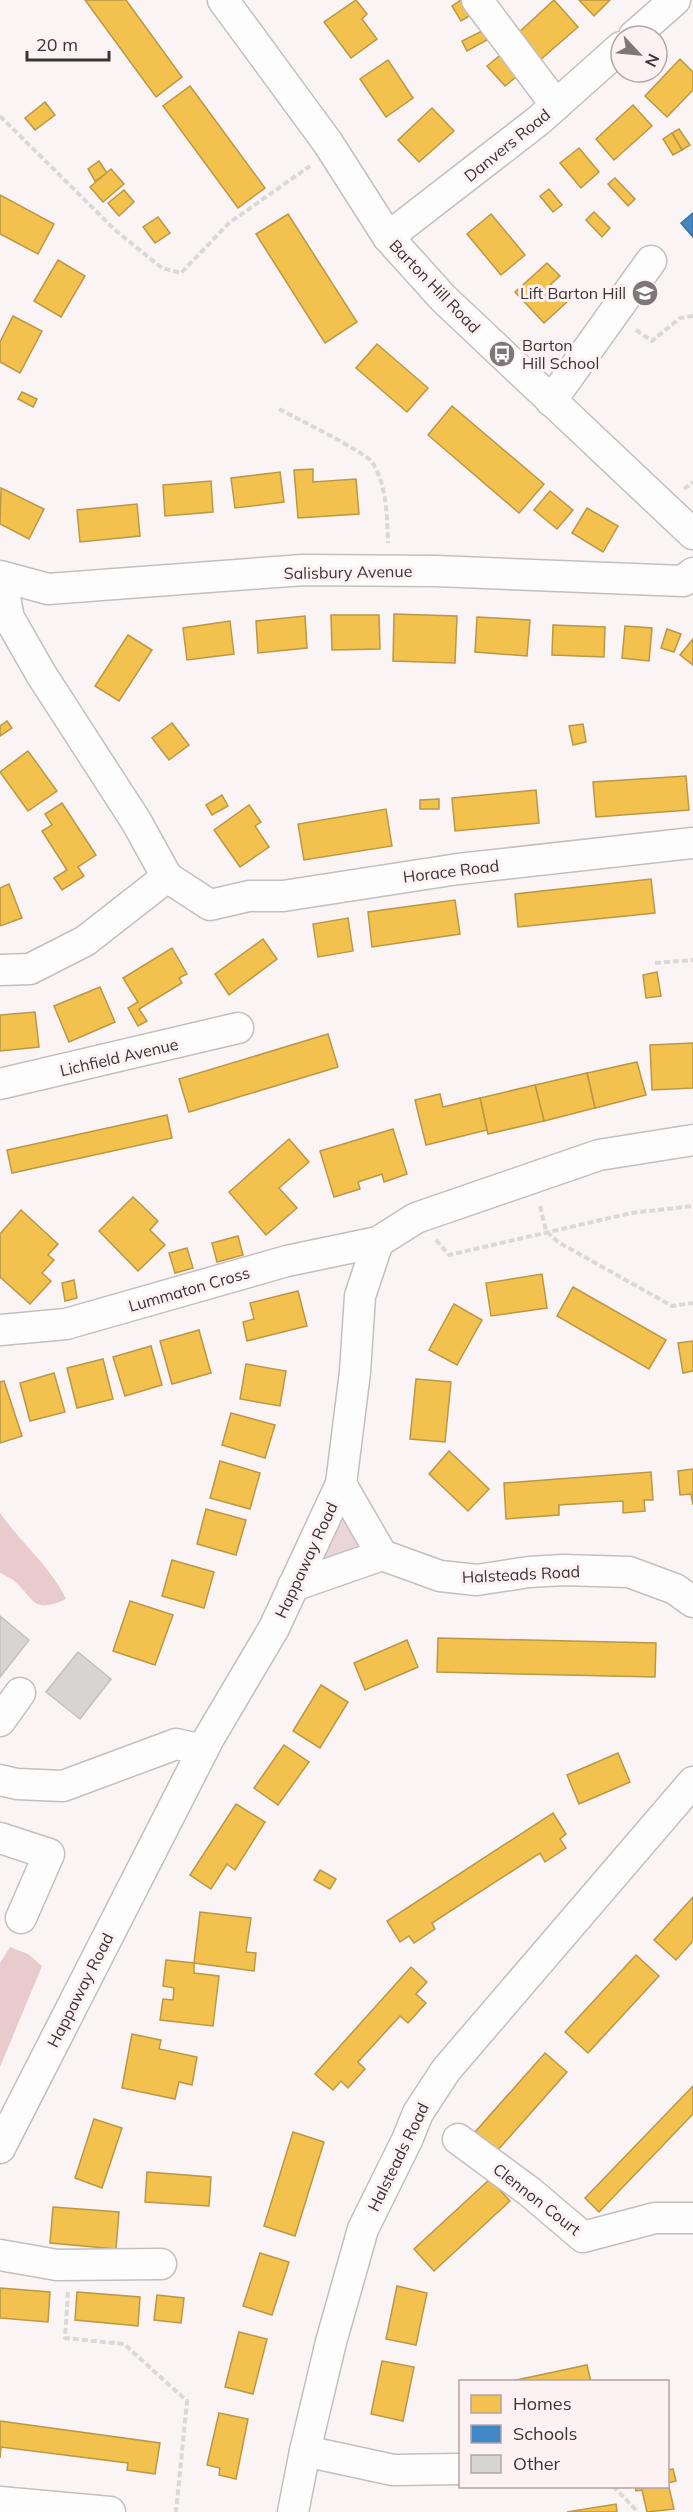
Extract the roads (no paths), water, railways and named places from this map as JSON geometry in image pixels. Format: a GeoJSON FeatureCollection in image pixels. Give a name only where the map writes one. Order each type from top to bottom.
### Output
{"type":"FeatureCollection","features":[{"type":"Feature","properties":{"kind":"street","name":"Barton Hill Road"},"geometry":{"type":"LineString","coordinates":[[223,0],[332,148],[388,237],[443,298],[693,534]]}},
{"type":"Feature","properties":{"kind":"street"},"geometry":{"type":"LineString","coordinates":[[477,0],[556,105]]}},
{"type":"Feature","properties":{"kind":"street"},"geometry":{"type":"LineString","coordinates":[[648,24],[675,0]]}},
{"type":"Feature","properties":{"kind":"street","name":"Danvers Road"},"geometry":{"type":"LineString","coordinates":[[388,237],[485,164],[609,58]]}},
{"type":"Feature","properties":{"kind":"street"},"geometry":{"type":"LineString","coordinates":[[551,401],[651,261]]}},
{"type":"Feature","properties":{"kind":"street","name":"Salisbury Avenue"},"geometry":{"type":"LineString","coordinates":[[210,905],[167,878],[136,821],[58,702],[9,618],[1,576],[48,589],[303,570],[683,581],[693,573]]}},
{"type":"Feature","properties":{"kind":"street","name":"Horace Road"},"geometry":{"type":"LineString","coordinates":[[210,905],[249,897],[283,896],[458,869],[693,843]]}},
{"type":"Feature","properties":{"kind":"street"},"geometry":{"type":"LineString","coordinates":[[0,970],[30,969],[85,941],[167,878]]}},
{"type":"Feature","properties":{"kind":"street","name":"Lichfield Avenue"},"geometry":{"type":"LineString","coordinates":[[0,1084],[237,1028]]}},
{"type":"Feature","properties":{"kind":"street"},"geometry":{"type":"LineString","coordinates":[[378,1242],[416,1218],[599,1155],[693,1140]]}},
{"type":"Feature","properties":{"kind":"street","name":"Lummaton Cross"},"geometry":{"type":"LineString","coordinates":[[0,1330],[66,1324],[287,1261],[378,1242]]}},
{"type":"Feature","properties":{"kind":"street","name":"Happaway Road"},"geometry":{"type":"LineString","coordinates":[[0,2148],[203,1750],[274,1628],[341,1484],[355,1372],[360,1296],[378,1242]]}},
{"type":"Feature","properties":{"kind":"street"},"geometry":{"type":"LineString","coordinates":[[293,1586],[382,1555],[341,1484]]}},
{"type":"Feature","properties":{"kind":"street","name":"Halsteads Road"},"geometry":{"type":"LineString","coordinates":[[382,1555],[440,1576],[477,1580],[529,1572],[563,1570],[629,1572],[675,1589],[693,1602]]}},
{"type":"Feature","properties":{"kind":"street"},"geometry":{"type":"LineString","coordinates":[[0,1721],[20,1693]]}},
{"type":"Feature","properties":{"kind":"street"},"geometry":{"type":"LineString","coordinates":[[0,1780],[17,1784],[63,1786],[176,1744],[203,1750]]}},
{"type":"Feature","properties":{"kind":"street","name":"Halsteads Road"},"geometry":{"type":"LineString","coordinates":[[294,2512],[305,2451],[331,2342],[363,2229],[407,2140],[418,2112],[446,2070],[693,1782]]}},
{"type":"Feature","properties":{"kind":"street"},"geometry":{"type":"LineString","coordinates":[[0,1838],[49,1854],[21,1918]]}},
{"type":"Feature","properties":{"kind":"street","name":"Clennon Court"},"geometry":{"type":"LineString","coordinates":[[458,2139],[530,2192],[583,2237],[655,2218],[693,2217]]}},
{"type":"Feature","properties":{"kind":"street"},"geometry":{"type":"LineString","coordinates":[[0,2255],[57,2265],[161,2264]]}},
{"type":"Feature","properties":{"kind":"street"},"geometry":{"type":"LineString","coordinates":[[305,2451],[393,2470],[459,2469]]}},
{"type":"Feature","properties":{"kind":"street"},"geometry":{"type":"LineString","coordinates":[[0,2502],[110,2512]]}},
{"type":"Feature","properties":{"kind":"place","name":"Lift Barton Hill"},"geometry":{"type":"Point","coordinates":[645,293]}},
{"type":"Feature","properties":{"kind":"place","name":"Barton Hill School"},"geometry":{"type":"Point","coordinates":[502,354]}}]}
